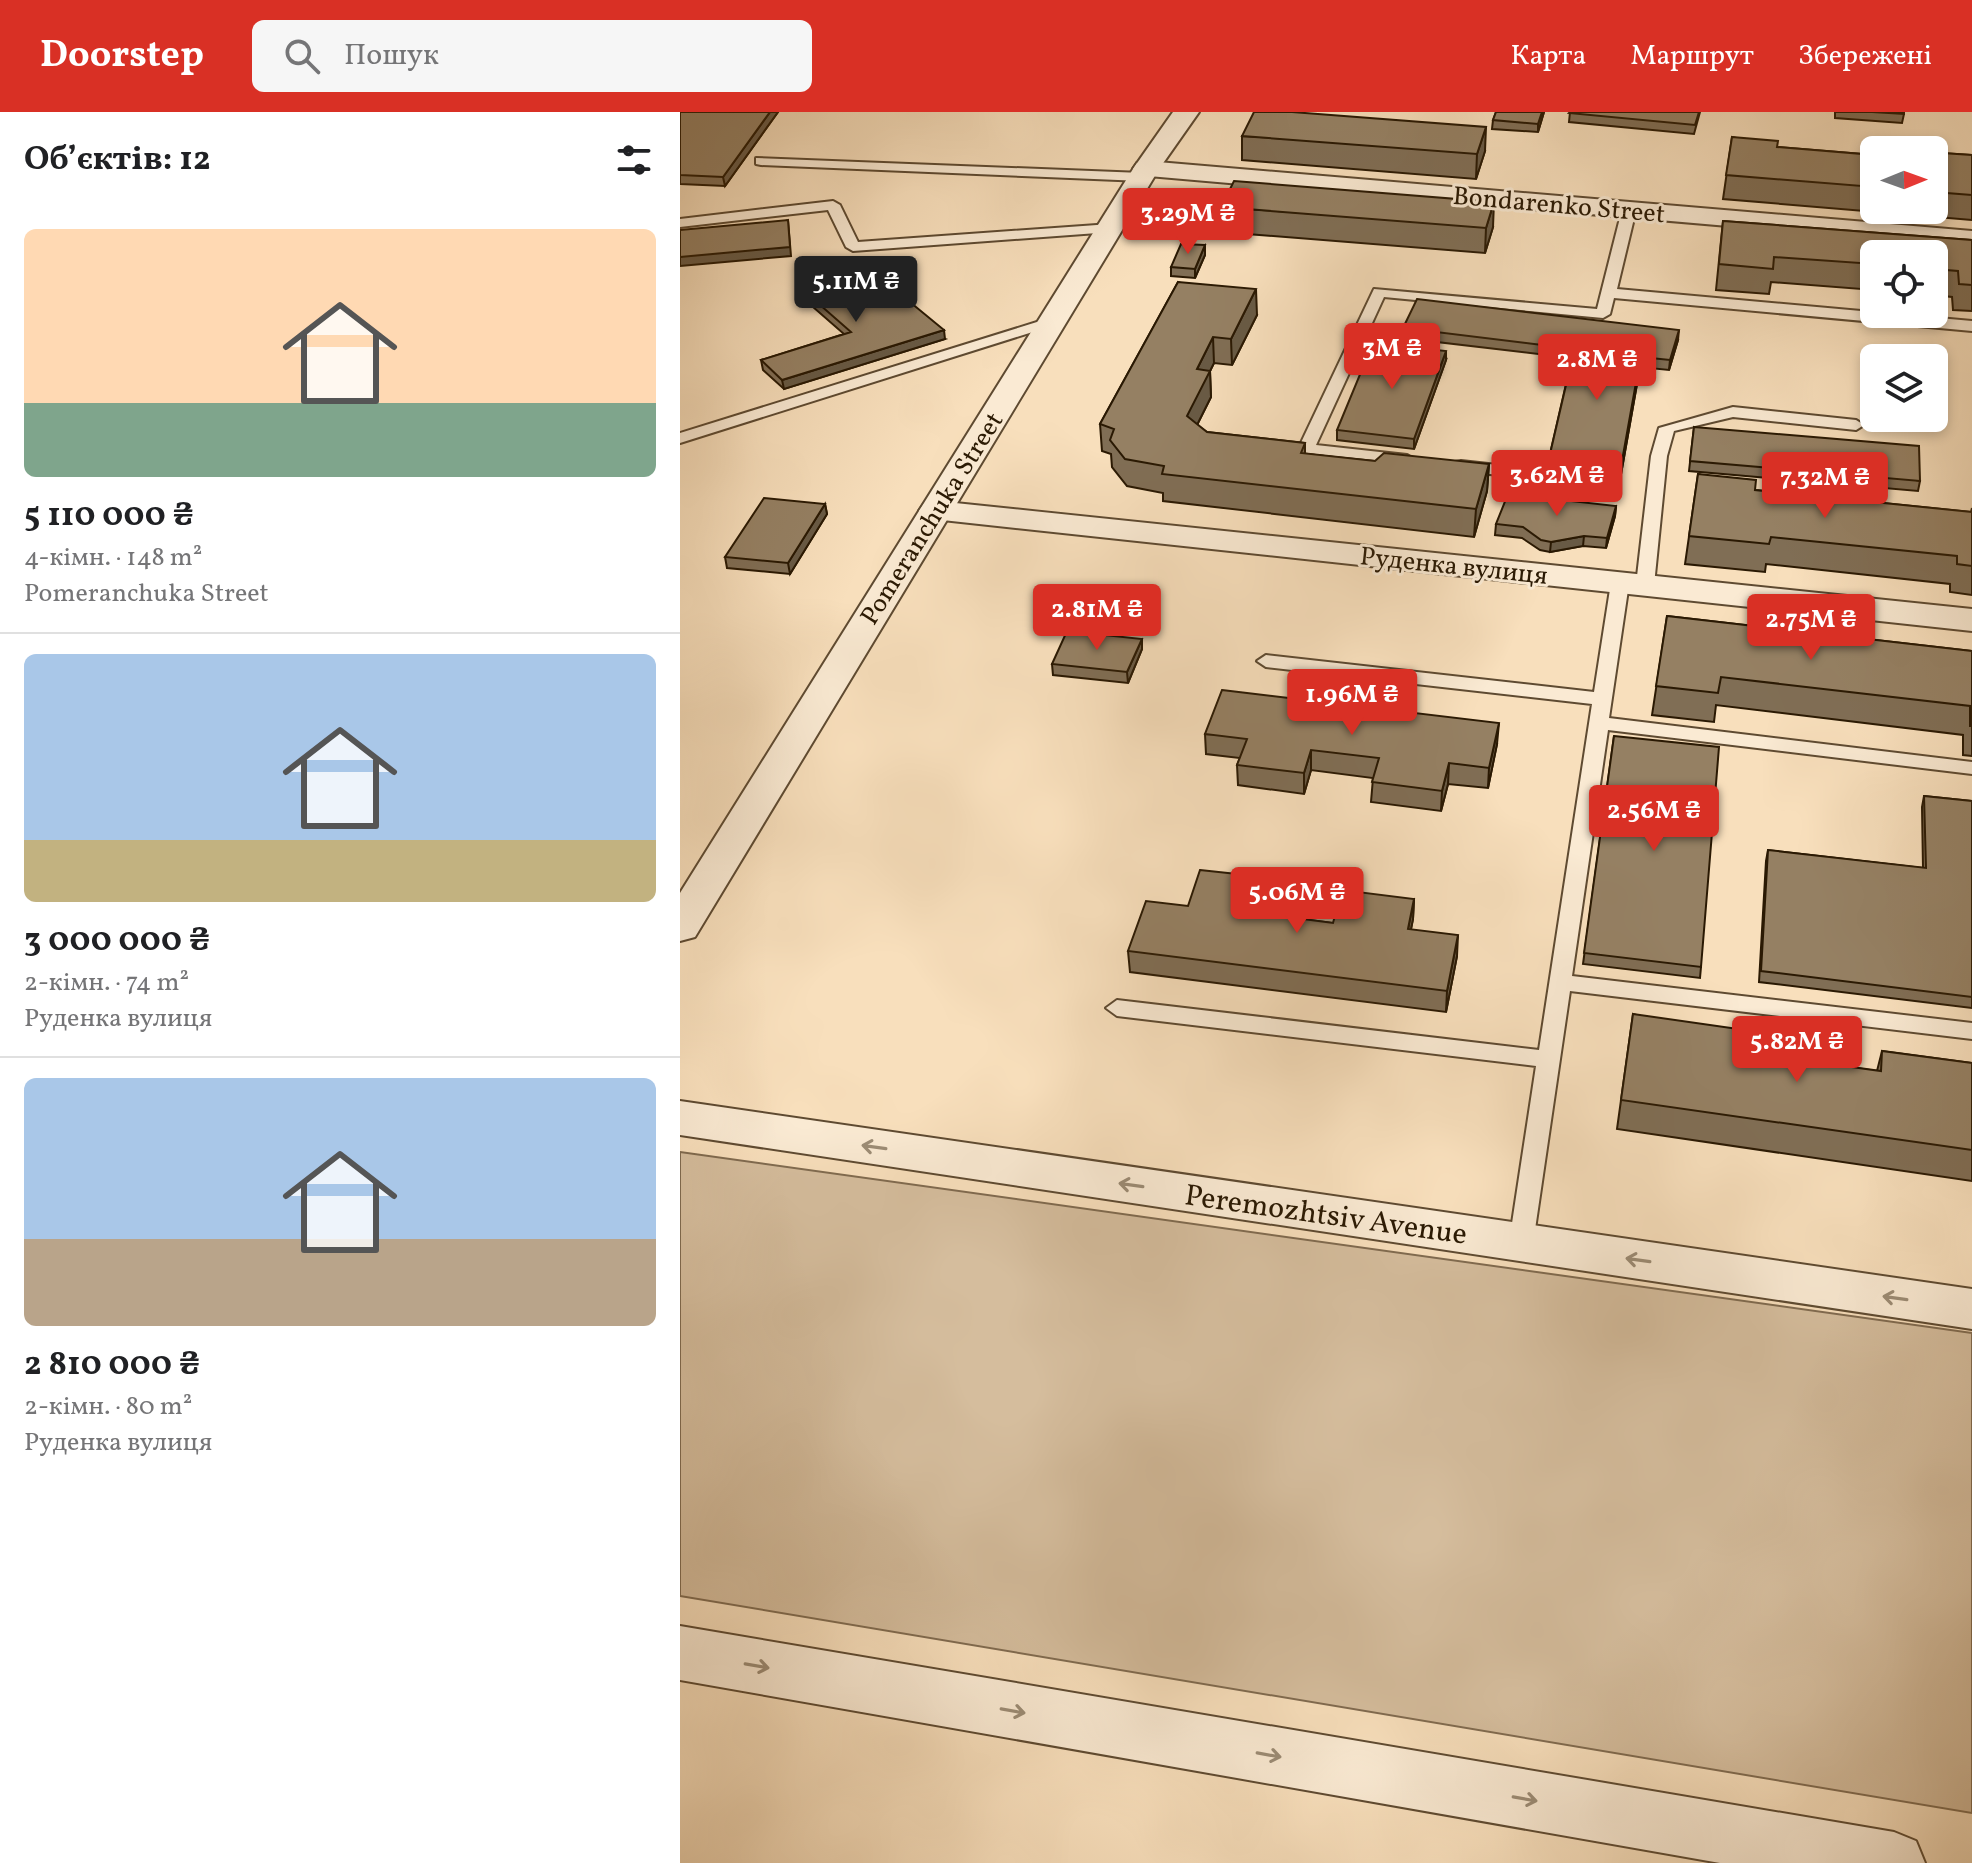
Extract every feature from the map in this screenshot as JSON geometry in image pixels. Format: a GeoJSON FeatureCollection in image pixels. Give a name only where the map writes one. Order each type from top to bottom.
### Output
{"type":"FeatureCollection","features":[{"type":"Feature","properties":{"kind":"street","name":"Pomeranchuka Street"},"geometry":{"type":"LineString","coordinates":[[680,927],[1144,173],[1186,112]]}},
{"type":"Feature","properties":{"kind":"street","name":"Bondarenko Street"},"geometry":{"type":"LineString","coordinates":[[1144,173],[1972,239]]}},
{"type":"Feature","properties":{"kind":"street","name":"Руденка вулиця"},"geometry":{"type":"LineString","coordinates":[[936,511],[1972,620]]}},
{"type":"Feature","properties":{"kind":"street","name":"Peremozhtsiv Avenue"},"geometry":{"type":"LineString","coordinates":[[680,1118],[1972,1309]]}},
{"type":"Feature","properties":{"kind":"street"},"geometry":{"type":"LineString","coordinates":[[680,1653],[1894,1863]]}},
{"type":"Feature","properties":{"kind":"lane"},"geometry":{"type":"LineString","coordinates":[[761,161],[1144,173]]}},
{"type":"Feature","properties":{"kind":"lane"},"geometry":{"type":"LineString","coordinates":[[680,223],[833,205],[853,247],[1111,228]]}},
{"type":"Feature","properties":{"kind":"lane"},"geometry":{"type":"LineString","coordinates":[[1525,473],[1306,449],[1379,292],[1603,314],[1629,210]]}},
{"type":"Feature","properties":{"kind":"lane"},"geometry":{"type":"LineString","coordinates":[[1609,293],[1972,326]]}},
{"type":"Feature","properties":{"kind":"lane"},"geometry":{"type":"LineString","coordinates":[[680,438],[1053,321]]}},
{"type":"Feature","properties":{"kind":"lane"},"geometry":{"type":"LineString","coordinates":[[1521,1243],[1602,699],[1667,428],[1733,412],[1856,425]]}},
{"type":"Feature","properties":{"kind":"lane"},"geometry":{"type":"LineString","coordinates":[[1266,661],[1602,699]]}},
{"type":"Feature","properties":{"kind":"lane"},"geometry":{"type":"LineString","coordinates":[[1599,723],[1972,768]]}},
{"type":"Feature","properties":{"kind":"lane"},"geometry":{"type":"LineString","coordinates":[[1560,982],[1972,1031]]}},
{"type":"Feature","properties":{"kind":"lane"},"geometry":{"type":"LineString","coordinates":[[1117,1008],[1549,1059]]}},
{"type":"Feature","properties":{"kind":"shaded area"},"geometry":{"type":"Polygon","coordinates":[[[680,1152],[1972,1333],[1972,1813],[680,1596],[680,1152]]]}},
{"type":"Feature","properties":{"kind":"building"},"geometry":{"type":"Polygon","coordinates":[[[680,112],[770,112],[723,177],[680,175],[680,112]]]}},
{"type":"Feature","properties":{"kind":"building"},"geometry":{"type":"Polygon","coordinates":[[[1254,112],[1292,112],[1486,127],[1477,154],[1242,136],[1254,112]]]}},
{"type":"Feature","properties":{"kind":"building"},"geometry":{"type":"Polygon","coordinates":[[[1496,112],[1542,112],[1538,124],[1493,120],[1496,112]]]}},
{"type":"Feature","properties":{"kind":"building"},"geometry":{"type":"Polygon","coordinates":[[[1570,112],[1699,112],[1695,125],[1570,112]]]}},
{"type":"Feature","properties":{"kind":"building"},"geometry":{"type":"Polygon","coordinates":[[[1732,137],[1778,141],[1777,147],[1860,154],[1860,186],[1726,175],[1732,137]]]}},
{"type":"Feature","properties":{"kind":"building"},"geometry":{"type":"Polygon","coordinates":[[[1948,153],[1972,155],[1972,195],[1948,193],[1948,153]]]}},
{"type":"Feature","properties":{"kind":"building"},"geometry":{"type":"Polygon","coordinates":[[[1234,181],[1494,202],[1486,228],[1221,207],[1234,181]]]}},
{"type":"Feature","properties":{"kind":"building"},"geometry":{"type":"Polygon","coordinates":[[[788,220],[790,247],[680,257],[680,230],[788,220]]]}},
{"type":"Feature","properties":{"kind":"building"},"geometry":{"type":"Polygon","coordinates":[[[1723,221],[1972,240],[1972,285],[1959,284],[1958,271],[1948,270],[1948,240],[1860,240],[1860,263],[1774,257],[1773,269],[1719,264],[1723,221]]]}},
{"type":"Feature","properties":{"kind":"building"},"geometry":{"type":"Polygon","coordinates":[[[1181,244],[1205,245],[1195,269],[1171,267],[1181,244]]]}},
{"type":"Feature","properties":{"kind":"building"},"geometry":{"type":"Polygon","coordinates":[[[871,270],[944,330],[782,380],[761,360],[851,332],[803,290],[871,270]]]}},
{"type":"Feature","properties":{"kind":"building"},"geometry":{"type":"Polygon","coordinates":[[[1178,282],[1256,289],[1231,339],[1213,337],[1197,369],[1210,371],[1187,416],[1207,432],[1305,443],[1301,453],[1375,461],[1384,453],[1489,464],[1476,509],[1162,474],[1164,466],[1125,459],[1110,440],[1114,429],[1100,424],[1178,282]]]}},
{"type":"Feature","properties":{"kind":"building"},"geometry":{"type":"Polygon","coordinates":[[[1417,299],[1679,330],[1670,360],[1641,357],[1642,349],[1576,342],[1574,349],[1403,328],[1417,299]]]}},
{"type":"Feature","properties":{"kind":"building"},"geometry":{"type":"Polygon","coordinates":[[[1576,342],[1642,349],[1622,461],[1550,454],[1576,342]]]}},
{"type":"Feature","properties":{"kind":"building"},"geometry":{"type":"Polygon","coordinates":[[[1373,343],[1446,351],[1414,439],[1337,430],[1373,343]]]}},
{"type":"Feature","properties":{"kind":"building"},"geometry":{"type":"Polygon","coordinates":[[[1694,427],[1919,446],[1920,481],[1690,461],[1694,427]]]}},
{"type":"Feature","properties":{"kind":"building"},"geometry":{"type":"Polygon","coordinates":[[[1698,474],[1756,480],[1755,490],[1972,512],[1972,566],[1957,564],[1957,556],[1771,537],[1769,544],[1689,536],[1698,474]]]}},
{"type":"Feature","properties":{"kind":"building"},"geometry":{"type":"Polygon","coordinates":[[[1508,494],[1616,506],[1607,538],[1584,536],[1551,542],[1541,540],[1523,527],[1496,524],[1508,494]]]}},
{"type":"Feature","properties":{"kind":"building"},"geometry":{"type":"Polygon","coordinates":[[[764,498],[825,504],[788,563],[725,557],[764,498]]]}},
{"type":"Feature","properties":{"kind":"building"},"geometry":{"type":"Polygon","coordinates":[[[1667,616],[1972,651],[1972,726],[1970,706],[1721,677],[1718,693],[1656,686],[1667,616]]]}},
{"type":"Feature","properties":{"kind":"building"},"geometry":{"type":"Polygon","coordinates":[[[1067,631],[1142,639],[1127,672],[1052,664],[1067,631]]]}},
{"type":"Feature","properties":{"kind":"building"},"geometry":{"type":"Polygon","coordinates":[[[1222,690],[1499,723],[1489,768],[1449,763],[1442,791],[1372,782],[1379,758],[1311,750],[1304,773],[1237,765],[1247,739],[1205,734],[1222,690]]]}},
{"type":"Feature","properties":{"kind":"building"},"geometry":{"type":"Polygon","coordinates":[[[1614,736],[1719,747],[1701,967],[1584,953],[1614,736]]]}},
{"type":"Feature","properties":{"kind":"building"},"geometry":{"type":"Polygon","coordinates":[[[1924,796],[1972,801],[1972,997],[1761,971],[1768,850],[1926,868],[1924,796]]]}},
{"type":"Feature","properties":{"kind":"building"},"geometry":{"type":"Polygon","coordinates":[[[1200,870],[1274,878],[1264,914],[1333,923],[1342,890],[1414,899],[1408,929],[1458,935],[1447,991],[1128,951],[1146,901],[1188,906],[1200,870]]]}},
{"type":"Feature","properties":{"kind":"building"},"geometry":{"type":"Polygon","coordinates":[[[1633,1014],[1787,1036],[1786,1058],[1881,1071],[1882,1051],[1972,1063],[1972,1150],[1621,1100],[1633,1014]]]}}]}
